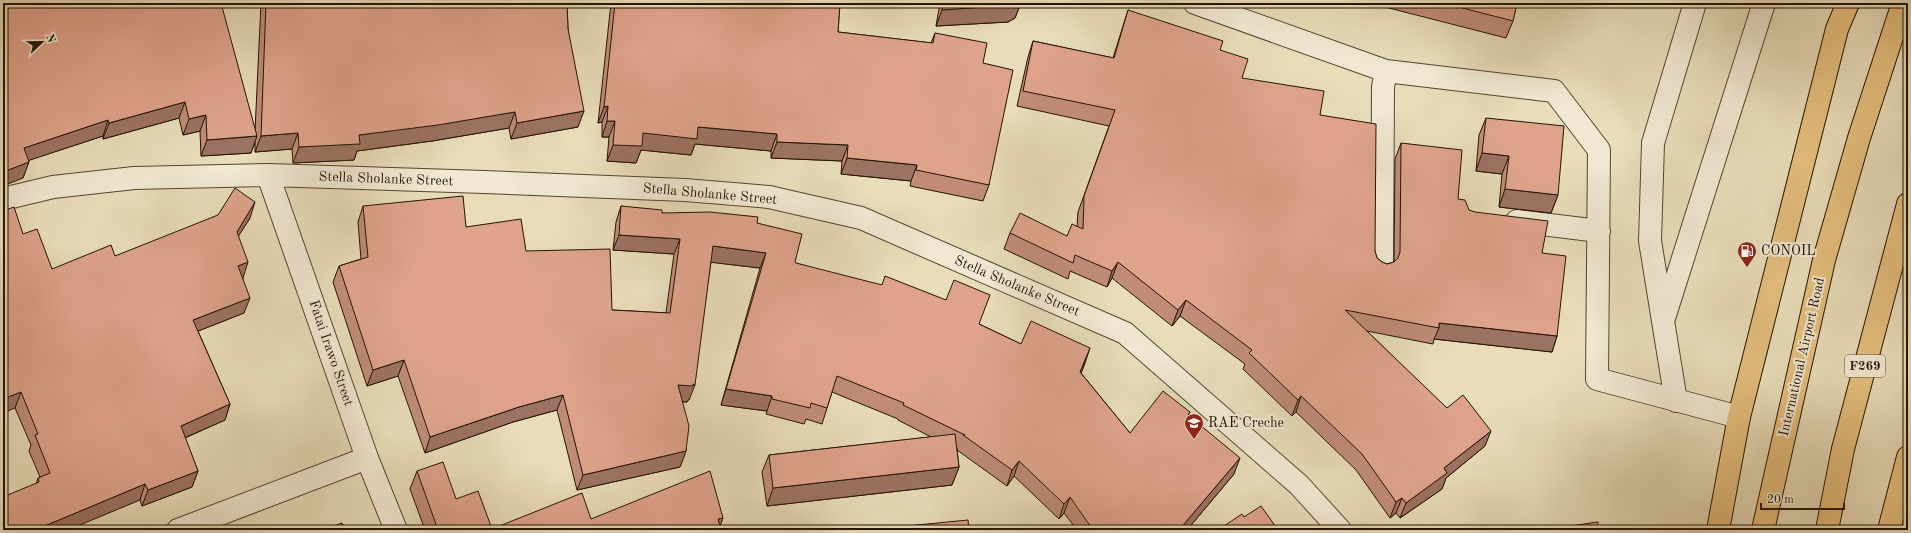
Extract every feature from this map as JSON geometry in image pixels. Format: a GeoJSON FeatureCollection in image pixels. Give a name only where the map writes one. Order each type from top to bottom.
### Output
{"type":"FeatureCollection","features":[{"type":"Feature","properties":{"kind":"main road"},"geometry":{"type":"LineString","coordinates":[[1718,530],[1739,417],[1838,29],[1848,3]]}},
{"type":"Feature","properties":{"kind":"main road","name":"International Airport Road"},"geometry":{"type":"LineString","coordinates":[[1763,530],[1824,260],[1859,138],[1903,3]]}},
{"type":"Feature","properties":{"kind":"main road","name":"F269"},"geometry":{"type":"LineString","coordinates":[[1827,530],[1843,449],[1908,204]]}},
{"type":"Feature","properties":{"kind":"main road"},"geometry":{"type":"LineString","coordinates":[[1889,530],[1908,457]]}},
{"type":"Feature","properties":{"kind":"street"},"geometry":{"type":"LineString","coordinates":[[1195,3],[1386,71],[1554,91],[1599,150],[1600,231],[1597,379],[1739,417]]}},
{"type":"Feature","properties":{"kind":"street"},"geometry":{"type":"LineString","coordinates":[[1676,401],[1650,241],[1653,143],[1695,3]]}},
{"type":"Feature","properties":{"kind":"street"},"geometry":{"type":"LineString","coordinates":[[1663,322],[1764,3]]}},
{"type":"Feature","properties":{"kind":"street"},"geometry":{"type":"LineString","coordinates":[[1382,268],[1383,88],[1386,71]]}},
{"type":"Feature","properties":{"kind":"street","name":"Stella Sholanke Street"},"geometry":{"type":"LineString","coordinates":[[3,199],[53,187],[134,178],[268,175],[685,190],[769,197],[861,218],[1125,333],[1299,485],[1340,530]]}},
{"type":"Feature","properties":{"kind":"street","name":"Fatai Irawo Street"},"geometry":{"type":"LineString","coordinates":[[268,175],[367,458],[396,530]]}},
{"type":"Feature","properties":{"kind":"street"},"geometry":{"type":"LineString","coordinates":[[1501,219],[1600,231]]}},
{"type":"Feature","properties":{"kind":"street"},"geometry":{"type":"LineString","coordinates":[[178,530],[367,458]]}},
{"type":"Feature","properties":{"kind":"building"},"geometry":{"type":"Polygon","coordinates":[[[3,3],[221,3],[257,136],[207,140],[206,115],[189,119],[185,102],[109,123],[108,120],[24,148],[29,162],[3,172],[3,3]]]}},
{"type":"Feature","properties":{"kind":"building"},"geometry":{"type":"Polygon","coordinates":[[[266,3],[567,3],[568,29],[584,111],[517,123],[515,112],[438,125],[359,135],[360,144],[299,147],[298,133],[261,136],[266,3]]]}},
{"type":"Feature","properties":{"kind":"building"},"geometry":{"type":"Polygon","coordinates":[[[615,3],[840,3],[838,32],[933,43],[935,33],[987,43],[983,63],[1013,70],[989,185],[916,170],[917,165],[847,158],[848,145],[777,142],[777,134],[698,127],[697,139],[643,133],[642,146],[613,145],[615,121],[607,121],[608,106],[604,107],[615,3]]]}},
{"type":"Feature","properties":{"kind":"building"},"geometry":{"type":"Polygon","coordinates":[[[943,3],[1018,3],[1014,5],[942,10],[943,3]]]}},
{"type":"Feature","properties":{"kind":"building"},"geometry":{"type":"Polygon","coordinates":[[[1443,3],[1517,3],[1513,21],[1443,3]]]}},
{"type":"Feature","properties":{"kind":"building"},"geometry":{"type":"Polygon","coordinates":[[[1128,10],[1223,41],[1220,50],[1248,59],[1242,78],[1324,91],[1320,115],[1376,124],[1375,251],[1377,258],[1382,262],[1387,264],[1394,262],[1398,258],[1400,252],[1401,143],[1462,150],[1458,199],[1465,200],[1469,210],[1548,221],[1542,253],[1566,256],[1557,336],[1439,323],[1439,328],[1345,310],[1447,408],[1463,395],[1491,431],[1444,468],[1447,473],[1406,503],[1402,498],[1396,502],[1362,454],[1301,396],[1298,400],[1249,353],[1252,350],[1186,300],[1178,310],[1118,262],[1112,271],[1075,255],[1073,263],[1010,233],[1020,213],[1067,236],[1072,224],[1083,229],[1084,196],[1115,110],[1023,91],[1033,41],[1114,58],[1128,10]]]}},
{"type":"Feature","properties":{"kind":"building"},"geometry":{"type":"Polygon","coordinates":[[[1486,118],[1564,126],[1558,195],[1505,189],[1509,156],[1482,153],[1486,118]]]}},
{"type":"Feature","properties":{"kind":"building"},"geometry":{"type":"Polygon","coordinates":[[[235,188],[255,202],[237,232],[248,262],[238,266],[250,298],[193,320],[230,404],[181,426],[198,471],[148,490],[145,484],[35,530],[3,530],[3,497],[39,482],[38,478],[50,473],[35,435],[38,434],[21,392],[3,399],[3,211],[14,207],[23,234],[37,229],[52,269],[111,245],[115,256],[218,215],[235,188]]]}},
{"type":"Feature","properties":{"kind":"building"},"geometry":{"type":"Polygon","coordinates":[[[463,196],[466,227],[521,219],[526,251],[610,249],[612,310],[670,313],[680,239],[619,235],[621,206],[662,210],[662,213],[710,212],[758,217],[757,223],[802,234],[796,263],[882,285],[885,276],[946,300],[954,280],[990,295],[979,324],[1021,344],[1031,321],[1090,348],[1080,372],[1130,433],[1163,391],[1190,412],[1188,415],[1240,458],[1179,530],[1093,530],[1070,497],[1064,504],[1019,461],[1012,470],[963,435],[965,435],[903,405],[904,403],[837,376],[827,408],[811,403],[810,408],[772,399],[772,396],[726,389],[766,253],[713,246],[695,385],[678,385],[689,426],[686,451],[583,475],[563,395],[519,407],[430,437],[404,360],[373,370],[339,266],[368,257],[363,206],[463,196]]]}},
{"type":"Feature","properties":{"kind":"building"},"geometry":{"type":"Polygon","coordinates":[[[955,434],[959,467],[773,488],[769,455],[955,434]]]}},
{"type":"Feature","properties":{"kind":"building"},"geometry":{"type":"Polygon","coordinates":[[[443,462],[456,499],[478,491],[492,529],[582,493],[591,519],[710,471],[723,518],[718,519],[721,530],[438,530],[417,471],[443,462]]]}},
{"type":"Feature","properties":{"kind":"building"},"geometry":{"type":"Polygon","coordinates":[[[1261,506],[1278,530],[1218,530],[1242,514],[1244,517],[1261,506]]]}},
{"type":"Feature","properties":{"kind":"building"},"geometry":{"type":"Polygon","coordinates":[[[968,520],[969,530],[866,530],[968,520]]]}},
{"type":"Feature","properties":{"kind":"building"},"geometry":{"type":"Polygon","coordinates":[[[1598,522],[1598,530],[1542,530],[1598,522]]]}},
{"type":"Feature","properties":{"kind":"building"},"geometry":{"type":"Polygon","coordinates":[[[342,523],[345,530],[323,530],[342,523]]]}},
{"type":"Feature","properties":{"kind":"place","name":"CONOIL"},"geometry":{"type":"Point","coordinates":[1747,268]}},
{"type":"Feature","properties":{"kind":"place","name":"RAE Creche"},"geometry":{"type":"Point","coordinates":[1194,440]}}]}
